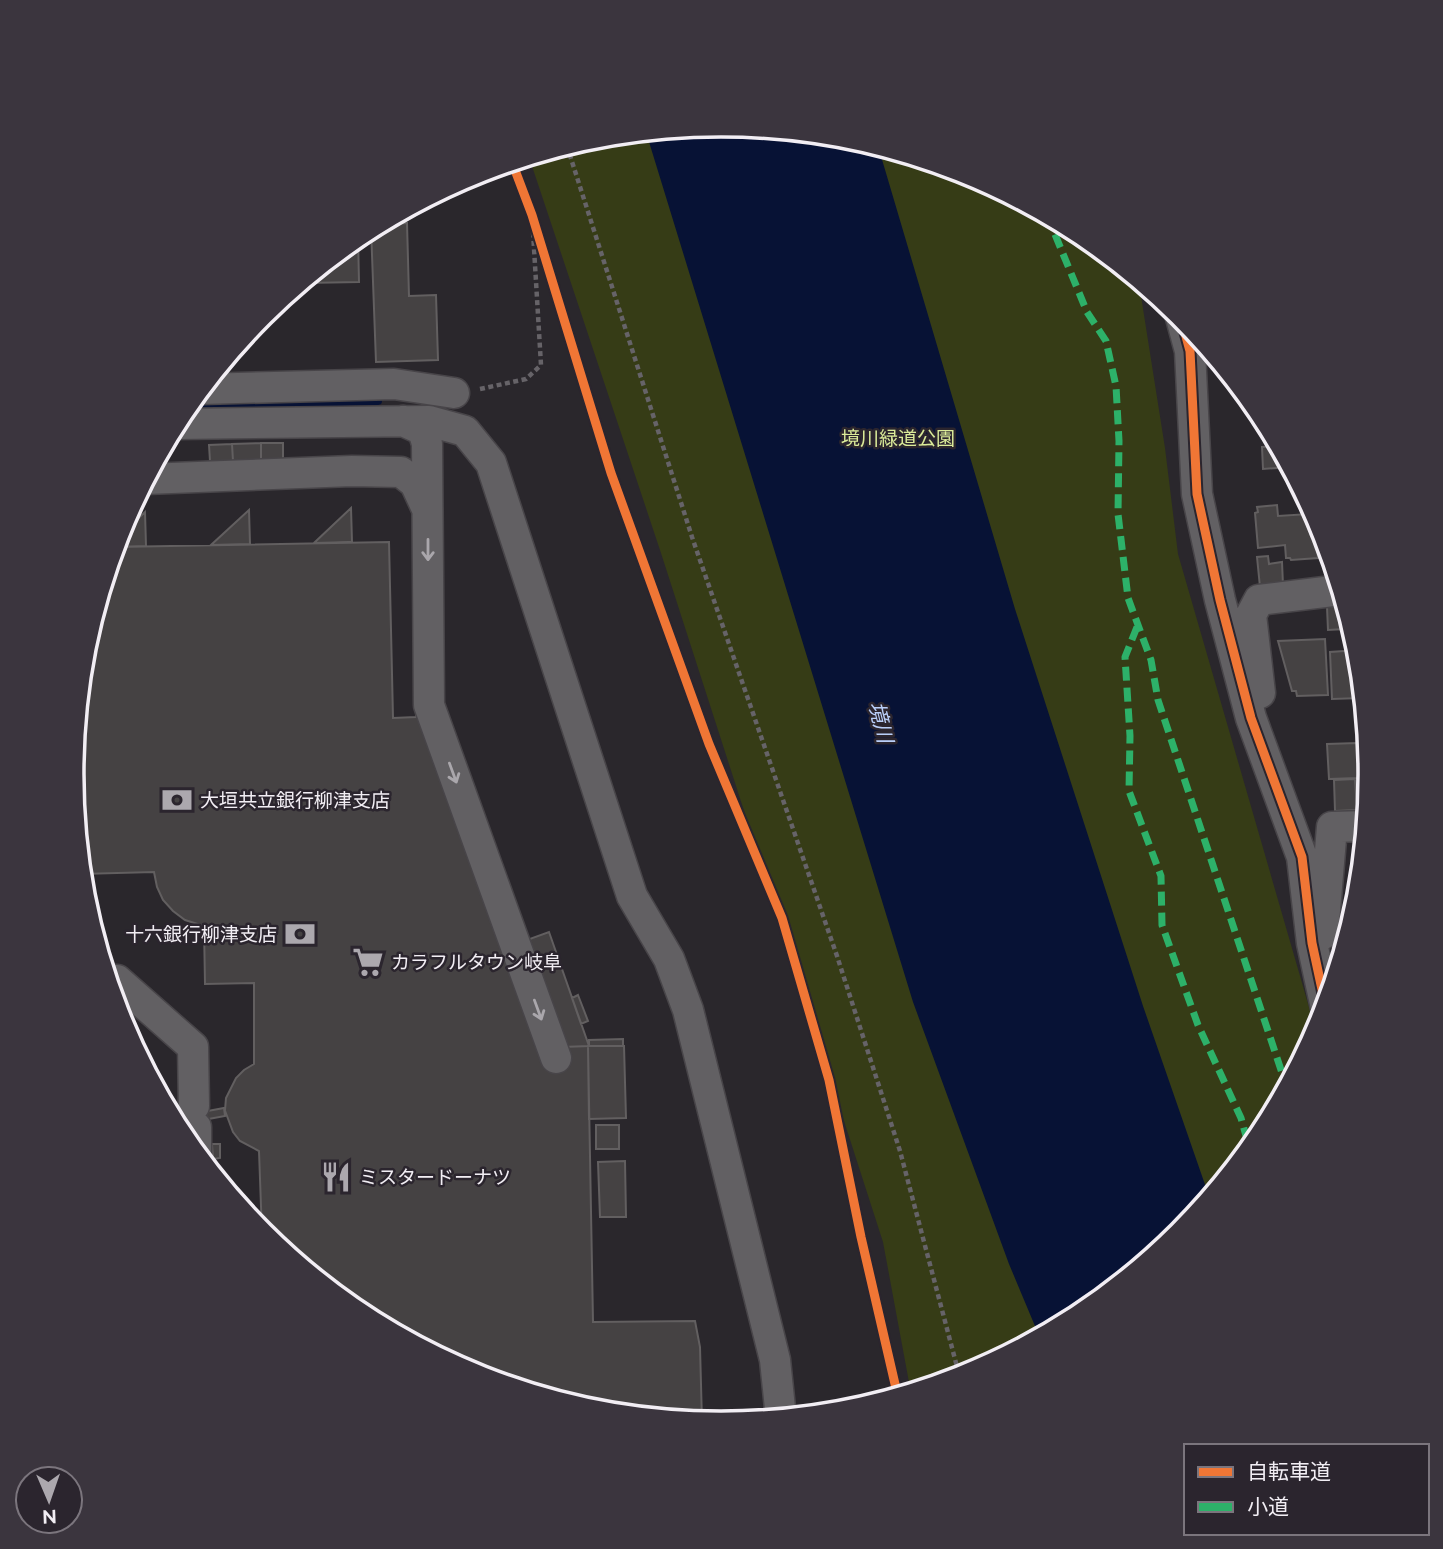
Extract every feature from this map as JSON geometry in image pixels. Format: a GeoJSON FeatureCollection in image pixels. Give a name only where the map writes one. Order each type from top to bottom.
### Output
{"type":"FeatureCollection","features":[{"type":"Feature","properties":{"kind":"street"},"geometry":{"type":"LineString","coordinates":[[1187,339],[1190,351],[1197,494],[1220,600],[1251,718],[1302,857],[1312,943],[1322,988]]}},
{"type":"Feature","properties":{"kind":"street"},"geometry":{"type":"LineString","coordinates":[[214,389],[394,383],[454,393]]}},
{"type":"Feature","properties":{"kind":"street"},"geometry":{"type":"LineString","coordinates":[[403,421],[423,430],[427,444],[429,705],[556,1058]]}},
{"type":"Feature","properties":{"kind":"street"},"geometry":{"type":"LineString","coordinates":[[189,424],[429,421],[465,431],[491,463],[632,895],[669,958],[688,1010],[775,1360],[780,1409]]}},
{"type":"Feature","properties":{"kind":"street"},"geometry":{"type":"LineString","coordinates":[[157,479],[352,471],[401,472],[415,484],[428,509]]}},
{"type":"Feature","properties":{"kind":"street"},"geometry":{"type":"LineString","coordinates":[[1251,718],[1262,717],[1251,615],[1259,600],[1330,588]]}},
{"type":"Feature","properties":{"kind":"street"},"geometry":{"type":"LineString","coordinates":[[1312,943],[1324,933],[1332,827],[1357,826]]}},
{"type":"Feature","properties":{"kind":"street"},"geometry":{"type":"LineString","coordinates":[[119,982],[194,1048],[195,1129]]}},
{"type":"Feature","properties":{"kind":"path"},"geometry":{"type":"LineString","coordinates":[[570,156],[692,537],[832,943],[900,1151],[957,1366]]}},
{"type":"Feature","properties":{"kind":"path"},"geometry":{"type":"LineString","coordinates":[[528,205],[544,254]]}},
{"type":"Feature","properties":{"kind":"path"},"geometry":{"type":"LineString","coordinates":[[454,393],[526,379],[541,365],[532,215]]}},
{"type":"Feature","properties":{"kind":"green space","name":"境川緑道公園"},"geometry":{"type":"Polygon","coordinates":[[[680,138],[763,138],[846,149],[926,171],[1003,203],[1076,244],[1141,296],[1165,448],[1178,554],[1311,1015],[1274,1093],[1252,1129],[1201,1195],[1142,1254],[1076,1305],[1040,1327],[965,1363],[926,1378],[909,1383],[883,1242],[660,550],[532,166],[597,149],[680,138]]]}},
{"type":"Feature","properties":{"kind":"water","name":"境川"},"geometry":{"type":"Polygon","coordinates":[[[680,138],[763,138],[805,142],[882,158],[1015,609],[1143,1006],[1206,1188],[1142,1254],[1076,1305],[1036,1329],[1009,1264],[913,1002],[649,141],[680,138]]]}},
{"type":"Feature","properties":{"kind":"building"},"geometry":{"type":"Polygon","coordinates":[[[401,223],[407,223],[409,296],[436,295],[438,360],[376,362],[371,241],[401,223]]]}},
{"type":"Feature","properties":{"kind":"building"},"geometry":{"type":"Polygon","coordinates":[[[358,250],[359,282],[316,283],[358,250]]]}},
{"type":"Feature","properties":{"kind":"building"},"geometry":{"type":"Polygon","coordinates":[[[261,443],[283,443],[283,460],[261,460],[261,443]]]}},
{"type":"Feature","properties":{"kind":"building"},"geometry":{"type":"Polygon","coordinates":[[[261,443],[261,460],[233,461],[232,444],[261,443]]]}},
{"type":"Feature","properties":{"kind":"building"},"geometry":{"type":"Polygon","coordinates":[[[232,444],[233,461],[210,461],[209,445],[232,444]]]}},
{"type":"Feature","properties":{"kind":"building"},"geometry":{"type":"Polygon","coordinates":[[[1262,447],[1268,447],[1280,468],[1263,469],[1262,447]]]}},
{"type":"Feature","properties":{"kind":"building"},"geometry":{"type":"Polygon","coordinates":[[[1277,505],[1278,516],[1303,514],[1318,558],[1291,560],[1286,558],[1285,545],[1258,548],[1255,513],[1258,512],[1257,507],[1277,505]]]}},
{"type":"Feature","properties":{"kind":"building"},"geometry":{"type":"Polygon","coordinates":[[[351,508],[352,542],[314,543],[351,508]]]}},
{"type":"Feature","properties":{"kind":"building"},"geometry":{"type":"Polygon","coordinates":[[[249,510],[250,544],[211,545],[249,510]]]}},
{"type":"Feature","properties":{"kind":"building"},"geometry":{"type":"Polygon","coordinates":[[[145,512],[146,546],[127,547],[133,531],[145,512]]]}},
{"type":"Feature","properties":{"kind":"building","name":"カラフルタウン岐阜"},"geometry":{"type":"Polygon","coordinates":[[[389,542],[393,718],[416,717],[414,627],[562,1047],[588,1046],[593,1322],[695,1321],[700,1347],[702,1412],[638,1407],[597,1400],[517,1378],[478,1363],[403,1327],[367,1305],[301,1254],[261,1215],[259,1151],[240,1141],[233,1132],[224,1108],[225,1110],[226,1098],[236,1078],[254,1064],[254,983],[205,984],[204,926],[185,920],[173,911],[163,900],[154,872],[92,874],[85,816],[84,775],[89,691],[106,610],[127,547],[389,542]]]}},
{"type":"Feature","properties":{"kind":"building"},"geometry":{"type":"Polygon","coordinates":[[[1268,556],[1269,564],[1282,562],[1283,585],[1260,587],[1257,557],[1268,556]]]}},
{"type":"Feature","properties":{"kind":"building"},"geometry":{"type":"Polygon","coordinates":[[[1336,606],[1342,629],[1328,630],[1327,607],[1336,606]]]}},
{"type":"Feature","properties":{"kind":"building"},"geometry":{"type":"Polygon","coordinates":[[[1325,639],[1328,695],[1297,696],[1296,691],[1292,691],[1278,641],[1325,639]]]}},
{"type":"Feature","properties":{"kind":"building"},"geometry":{"type":"Polygon","coordinates":[[[1347,651],[1355,698],[1332,699],[1330,652],[1347,651]]]}},
{"type":"Feature","properties":{"kind":"building"},"geometry":{"type":"Polygon","coordinates":[[[1357,743],[1358,778],[1329,779],[1327,744],[1357,743]]]}},
{"type":"Feature","properties":{"kind":"building"},"geometry":{"type":"Polygon","coordinates":[[[1355,779],[1357,810],[1335,811],[1334,780],[1355,779]]]}},
{"type":"Feature","properties":{"kind":"building"},"geometry":{"type":"Polygon","coordinates":[[[549,932],[589,1046],[562,1047],[524,941],[549,932]]]}},
{"type":"Feature","properties":{"kind":"building"},"geometry":{"type":"Polygon","coordinates":[[[578,995],[588,1021],[581,1024],[572,998],[578,995]]]}},
{"type":"Feature","properties":{"kind":"building"},"geometry":{"type":"Polygon","coordinates":[[[623,1039],[623,1046],[589,1046],[589,1040],[623,1039]]]}},
{"type":"Feature","properties":{"kind":"building"},"geometry":{"type":"Polygon","coordinates":[[[588,1046],[624,1046],[626,1118],[589,1119],[588,1046]]]}},
{"type":"Feature","properties":{"kind":"building"},"geometry":{"type":"Polygon","coordinates":[[[224,1108],[225,1116],[203,1120],[202,1112],[224,1108]]]}},
{"type":"Feature","properties":{"kind":"building"},"geometry":{"type":"Polygon","coordinates":[[[206,1113],[207,1122],[187,1123],[182,1114],[206,1113]]]}},
{"type":"Feature","properties":{"kind":"building"},"geometry":{"type":"Polygon","coordinates":[[[596,1125],[619,1125],[619,1149],[596,1149],[596,1125]]]}},
{"type":"Feature","properties":{"kind":"building"},"geometry":{"type":"Polygon","coordinates":[[[212,1144],[220,1144],[220,1158],[213,1159],[212,1144]]]}},
{"type":"Feature","properties":{"kind":"building"},"geometry":{"type":"Polygon","coordinates":[[[625,1161],[626,1217],[600,1217],[598,1162],[625,1161]]]}},
{"type":"Feature","properties":{"kind":"waterway"},"geometry":{"type":"LineString","coordinates":[[202,406],[378,401]]}},
{"type":"Feature","properties":{"kind":"marked path"},"geometry":{"type":"LineString","coordinates":[[1053,230],[1087,312],[1106,341],[1116,386],[1119,441],[1118,514],[1128,598],[1151,660],[1158,700],[1283,1076]]}},
{"type":"Feature","properties":{"kind":"marked path"},"geometry":{"type":"LineString","coordinates":[[1137,627],[1125,657],[1130,736],[1129,791],[1161,876],[1162,925],[1198,1025],[1241,1118],[1246,1137]]}},
{"type":"Feature","properties":{"kind":"cycle path"},"geometry":{"type":"LineString","coordinates":[[516,172],[532,215],[611,473],[709,744],[782,918],[829,1080],[896,1387]]}},
{"type":"Feature","properties":{"kind":"cycle path"},"geometry":{"type":"LineString","coordinates":[[1187,339],[1190,351],[1197,494],[1220,600],[1251,718],[1302,857],[1312,943],[1322,988]]}},
{"type":"Feature","properties":{"kind":"place","name":"大垣共立銀行柳津支店"},"geometry":{"type":"Point","coordinates":[177,800]}},
{"type":"Feature","properties":{"kind":"place","name":"十六銀行柳津支店"},"geometry":{"type":"Point","coordinates":[300,934]}},
{"type":"Feature","properties":{"kind":"place","name":"カラフルタウン岐阜"},"geometry":{"type":"Point","coordinates":[368,962]}},
{"type":"Feature","properties":{"kind":"place","name":"ミスタードーナツ"},"geometry":{"type":"Point","coordinates":[336,1177]}}]}
